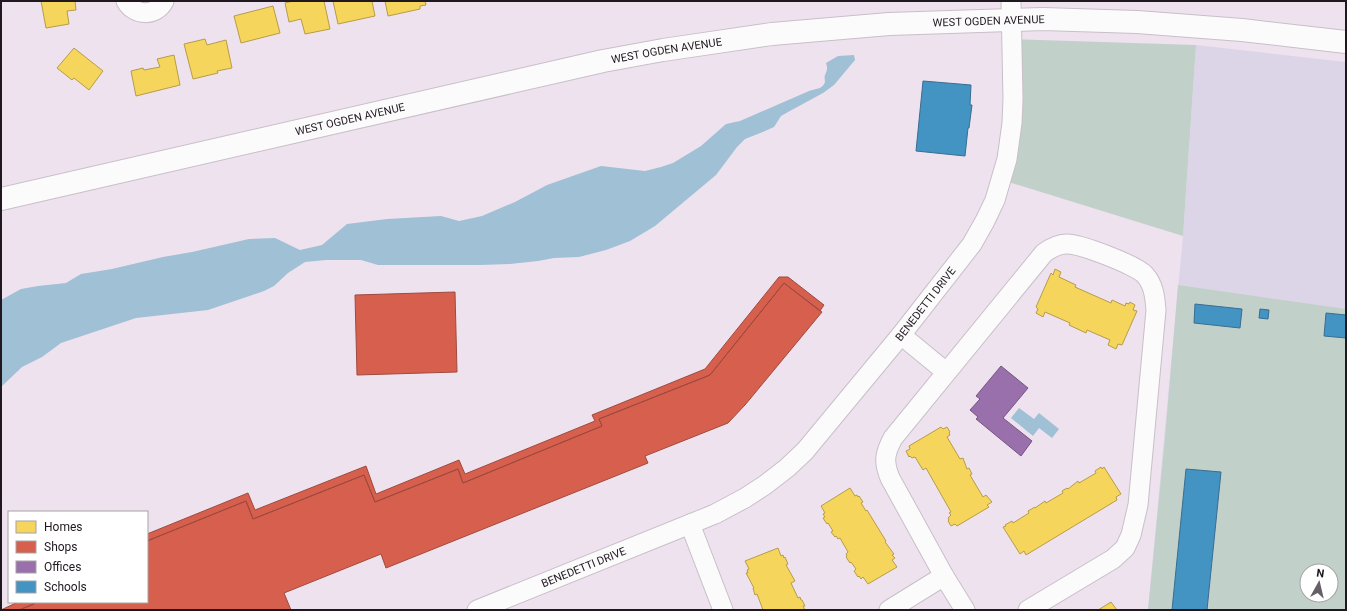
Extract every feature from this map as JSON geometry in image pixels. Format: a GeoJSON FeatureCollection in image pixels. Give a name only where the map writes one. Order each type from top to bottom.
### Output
{"type":"FeatureCollection","features":[{"type":"Feature","properties":{"kind":"main road","name":"WEST OGDEN AVENUE"},"geometry":{"type":"LineString","coordinates":[[1,199],[603,61],[772,34],[889,24],[1011,11],[1043,19],[1137,22],[1242,30],[1346,42]]}},
{"type":"Feature","properties":{"kind":"street"},"geometry":{"type":"LineString","coordinates":[[126,1],[132,9],[144,13],[157,9],[164,1]]}},
{"type":"Feature","properties":{"kind":"street","name":"BENEDETTI DRIVE"},"geometry":{"type":"LineString","coordinates":[[477,610],[715,514],[746,498],[766,485],[805,451],[901,336],[972,244],[985,221],[1001,182],[1007,159],[1012,123],[1011,11]]}},
{"type":"Feature","properties":{"kind":"street"},"geometry":{"type":"LineString","coordinates":[[964,610],[890,478],[885,459],[888,448],[893,438],[1044,253],[1052,247],[1066,244],[1078,245],[1136,268],[1145,275],[1152,287],[1156,310],[1138,505],[1131,535],[1125,548],[1113,559],[1028,610]]}},
{"type":"Feature","properties":{"kind":"street"},"geometry":{"type":"LineString","coordinates":[[901,336],[946,372]]}},
{"type":"Feature","properties":{"kind":"street"},"geometry":{"type":"LineString","coordinates":[[690,524],[724,610]]}},
{"type":"Feature","properties":{"kind":"street"},"geometry":{"type":"LineString","coordinates":[[889,610],[944,576]]}},
{"type":"Feature","properties":{"kind":"shaded area"},"geometry":{"type":"Polygon","coordinates":[[[1012,39],[1196,45],[1183,236],[1002,180],[1012,39]]]}},
{"type":"Feature","properties":{"kind":"shaded area"},"geometry":{"type":"Polygon","coordinates":[[[1196,45],[1346,62],[1346,610],[1148,610],[1183,236],[1196,45]]]}},
{"type":"Feature","properties":{"kind":"shaded area"},"geometry":{"type":"Polygon","coordinates":[[[1178,285],[1346,309],[1346,610],[1148,610],[1178,285]]]}},
{"type":"Feature","properties":{"kind":"water"},"geometry":{"type":"Polygon","coordinates":[[[854,55],[855,60],[834,85],[823,93],[781,116],[774,127],[745,139],[737,147],[716,175],[655,226],[630,241],[606,250],[579,257],[554,258],[510,264],[378,265],[361,260],[326,260],[305,262],[288,273],[274,286],[264,291],[208,310],[136,318],[61,343],[42,357],[22,367],[1,387],[1,300],[21,289],[66,283],[81,274],[112,269],[249,239],[275,238],[300,250],[322,245],[347,224],[387,219],[441,216],[459,221],[482,216],[515,202],[547,185],[601,166],[645,171],[661,167],[673,163],[701,146],[726,124],[740,121],[821,87],[825,82],[827,71],[826,63],[838,56],[854,55]]]}},
{"type":"Feature","properties":{"kind":"water"},"geometry":{"type":"Polygon","coordinates":[[[1019,408],[1034,419],[1039,413],[1059,429],[1052,438],[1039,428],[1033,436],[1011,418],[1019,408]]]}},
{"type":"Feature","properties":{"kind":"building: Homes"},"geometry":{"type":"Polygon","coordinates":[[[41,1],[75,1],[76,10],[67,11],[69,24],[46,28],[41,1]]]}},
{"type":"Feature","properties":{"kind":"building: Homes"},"geometry":{"type":"Polygon","coordinates":[[[293,1],[324,1],[330,29],[305,34],[301,19],[289,22],[285,3],[293,1]]]}},
{"type":"Feature","properties":{"kind":"building: Homes"},"geometry":{"type":"Polygon","coordinates":[[[333,1],[372,1],[375,16],[338,24],[333,1]]]}},
{"type":"Feature","properties":{"kind":"building: Homes"},"geometry":{"type":"Polygon","coordinates":[[[385,1],[425,1],[426,5],[420,6],[420,9],[388,16],[385,1]]]}},
{"type":"Feature","properties":{"kind":"building: Homes"},"geometry":{"type":"Polygon","coordinates":[[[273,6],[280,33],[241,43],[234,16],[273,6]]]}},
{"type":"Feature","properties":{"kind":"building: Homes"},"geometry":{"type":"Polygon","coordinates":[[[205,39],[207,45],[226,40],[232,68],[193,79],[184,44],[205,39]]]}},
{"type":"Feature","properties":{"kind":"building: Homes"},"geometry":{"type":"Polygon","coordinates":[[[74,48],[103,71],[89,90],[74,78],[72,80],[57,68],[74,48]]]}},
{"type":"Feature","properties":{"kind":"building: Homes"},"geometry":{"type":"Polygon","coordinates":[[[174,55],[180,85],[136,96],[131,71],[143,68],[144,70],[160,67],[157,59],[174,55]]]}},
{"type":"Feature","properties":{"kind":"building: Homes"},"geometry":{"type":"Polygon","coordinates":[[[1055,269],[1061,272],[1059,277],[1076,285],[1075,287],[1111,303],[1112,300],[1125,306],[1126,303],[1129,304],[1130,302],[1135,305],[1133,310],[1137,311],[1122,345],[1118,344],[1116,349],[1108,345],[1110,340],[1087,330],[1086,333],[1069,325],[1070,323],[1045,312],[1043,317],[1036,313],[1038,309],[1036,307],[1051,273],[1053,275],[1055,269]]]}},
{"type":"Feature","properties":{"kind":"building: Homes"},"geometry":{"type":"Polygon","coordinates":[[[941,427],[943,429],[947,427],[950,435],[947,437],[960,459],[963,458],[967,469],[969,468],[972,474],[970,475],[983,497],[986,495],[992,502],[987,505],[989,507],[957,526],[955,524],[951,526],[948,521],[948,518],[951,515],[949,513],[951,512],[926,468],[923,470],[915,457],[909,457],[906,451],[910,449],[909,446],[941,427]]]}},
{"type":"Feature","properties":{"kind":"building: Homes"},"geometry":{"type":"Polygon","coordinates":[[[1101,467],[1102,469],[1104,467],[1121,494],[1116,497],[1117,500],[1026,555],[1024,551],[1020,554],[1003,527],[1012,521],[1013,523],[1029,513],[1028,511],[1045,501],[1046,503],[1063,493],[1062,491],[1067,488],[1068,489],[1078,481],[1079,483],[1096,473],[1095,471],[1101,467]]]}},
{"type":"Feature","properties":{"kind":"building: Homes"},"geometry":{"type":"Polygon","coordinates":[[[850,488],[855,496],[859,496],[863,502],[861,503],[866,511],[867,510],[886,541],[885,542],[894,554],[892,555],[895,558],[892,560],[897,567],[868,584],[863,577],[861,579],[859,576],[858,577],[854,571],[856,569],[846,557],[848,552],[840,538],[838,539],[836,536],[835,537],[831,532],[833,531],[828,523],[827,524],[823,518],[825,517],[823,514],[825,513],[821,506],[850,488]]]}},
{"type":"Feature","properties":{"kind":"building: Homes"},"geometry":{"type":"Polygon","coordinates":[[[778,548],[781,556],[783,555],[784,558],[785,557],[788,564],[786,565],[795,581],[791,583],[798,598],[800,597],[802,600],[805,610],[763,610],[757,594],[755,595],[754,588],[746,573],[748,573],[747,570],[749,569],[745,561],[778,548]]]}},
{"type":"Feature","properties":{"kind":"building: Homes"},"geometry":{"type":"Polygon","coordinates":[[[1111,602],[1117,610],[1098,610],[1111,602]]]}},
{"type":"Feature","properties":{"kind":"building: Shops"},"geometry":{"type":"Polygon","coordinates":[[[779,277],[788,277],[824,305],[820,311],[784,283],[710,375],[599,419],[602,426],[463,483],[458,469],[375,502],[364,475],[253,519],[246,501],[148,541],[148,534],[248,493],[255,510],[366,466],[376,494],[459,460],[465,474],[595,421],[592,415],[705,369],[779,277]]]}},
{"type":"Feature","properties":{"kind":"building: Shops"},"geometry":{"type":"Polygon","coordinates":[[[784,283],[822,312],[745,405],[728,423],[645,456],[648,463],[386,568],[381,554],[284,593],[291,610],[19,610],[34,603],[148,603],[148,541],[246,501],[253,519],[364,475],[375,502],[458,469],[463,483],[602,426],[599,419],[710,375],[784,283]]]}},
{"type":"Feature","properties":{"kind":"building: Shops"},"geometry":{"type":"Polygon","coordinates":[[[455,292],[457,372],[357,375],[355,295],[455,292]]]}},
{"type":"Feature","properties":{"kind":"building: Shops"},"geometry":{"type":"Polygon","coordinates":[[[16,603],[34,604],[19,610],[1,610],[16,603]]]}},
{"type":"Feature","properties":{"kind":"building: Offices"},"geometry":{"type":"Polygon","coordinates":[[[1001,366],[1028,388],[1003,418],[1032,441],[1021,456],[976,419],[978,417],[970,410],[980,399],[976,396],[1001,366]]]}},
{"type":"Feature","properties":{"kind":"building: Schools"},"geometry":{"type":"Polygon","coordinates":[[[923,81],[971,85],[970,105],[972,105],[965,156],[916,151],[923,81]]]}},
{"type":"Feature","properties":{"kind":"building: Schools"},"geometry":{"type":"Polygon","coordinates":[[[1195,304],[1242,309],[1240,328],[1194,323],[1195,304]]]}},
{"type":"Feature","properties":{"kind":"building: Schools"},"geometry":{"type":"Polygon","coordinates":[[[1260,309],[1269,310],[1268,319],[1259,318],[1260,309]]]}},
{"type":"Feature","properties":{"kind":"building: Schools"},"geometry":{"type":"Polygon","coordinates":[[[1326,313],[1346,315],[1346,338],[1324,336],[1326,313]]]}},
{"type":"Feature","properties":{"kind":"building: Schools"},"geometry":{"type":"Polygon","coordinates":[[[1186,469],[1221,472],[1207,610],[1172,610],[1186,469]]]}}]}
